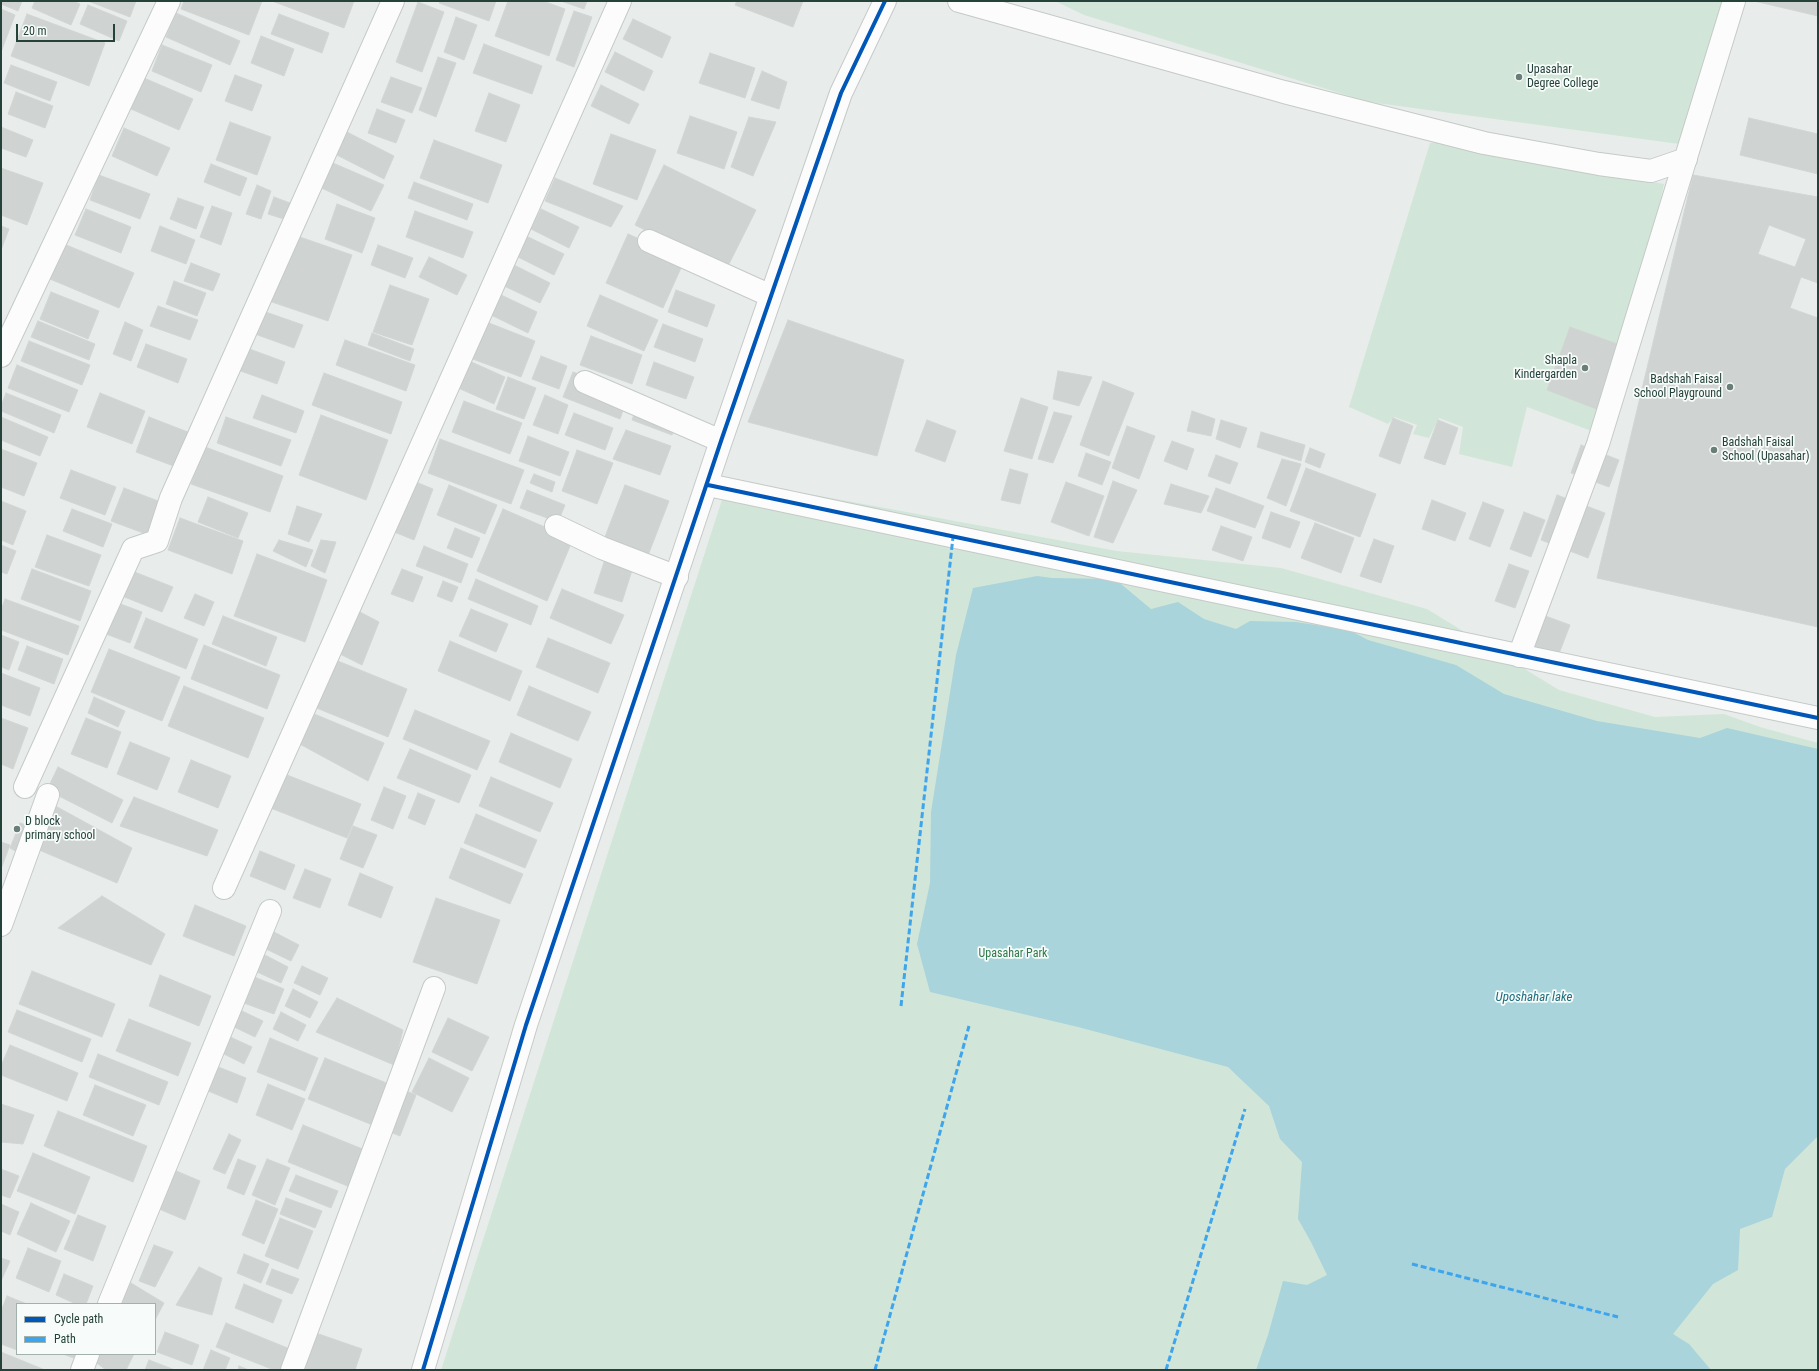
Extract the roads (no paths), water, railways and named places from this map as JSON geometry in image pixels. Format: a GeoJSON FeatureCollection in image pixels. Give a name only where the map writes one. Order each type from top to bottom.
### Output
{"type":"FeatureCollection","features":[{"type":"Feature","properties":{"kind":"street"},"geometry":{"type":"LineString","coordinates":[[1,356],[169,1]]}},
{"type":"Feature","properties":{"kind":"street"},"geometry":{"type":"LineString","coordinates":[[25,787],[133,549],[157,540],[171,498],[393,1]]}},
{"type":"Feature","properties":{"kind":"street"},"geometry":{"type":"LineString","coordinates":[[224,888],[620,1]]}},
{"type":"Feature","properties":{"kind":"street"},"geometry":{"type":"LineString","coordinates":[[423,1370],[526,1025],[708,485],[721,441],[841,93],[885,1]]}},
{"type":"Feature","properties":{"kind":"street"},"geometry":{"type":"LineString","coordinates":[[959,1],[1284,92],[1484,143],[1599,164],[1651,171],[1686,159]]}},
{"type":"Feature","properties":{"kind":"street"},"geometry":{"type":"LineString","coordinates":[[1519,656],[1598,444],[1734,1]]}},
{"type":"Feature","properties":{"kind":"street"},"geometry":{"type":"LineString","coordinates":[[649,241],[771,296]]}},
{"type":"Feature","properties":{"kind":"street"},"geometry":{"type":"LineString","coordinates":[[585,382],[721,441]]}},
{"type":"Feature","properties":{"kind":"street"},"geometry":{"type":"LineString","coordinates":[[708,485],[1818,718]]}},
{"type":"Feature","properties":{"kind":"street"},"geometry":{"type":"LineString","coordinates":[[556,526],[602,548],[677,577]]}},
{"type":"Feature","properties":{"kind":"street"},"geometry":{"type":"LineString","coordinates":[[1,925],[48,795]]}},
{"type":"Feature","properties":{"kind":"street"},"geometry":{"type":"LineString","coordinates":[[109,1303],[270,911]]}},
{"type":"Feature","properties":{"kind":"street"},"geometry":{"type":"LineString","coordinates":[[292,1370],[434,988]]}},
{"type":"Feature","properties":{"kind":"street"},"geometry":{"type":"LineString","coordinates":[[82,1370],[88,1355]]}},
{"type":"Feature","properties":{"kind":"water","name":"Uposhahar lake"},"geometry":{"type":"Polygon","coordinates":[[[1037,576],[1052,578],[1115,579],[1151,609],[1178,602],[1204,619],[1236,629],[1250,621],[1296,622],[1349,630],[1368,640],[1456,665],[1504,694],[1597,721],[1700,738],[1727,728],[1818,749],[1818,1136],[1785,1169],[1772,1217],[1740,1229],[1738,1270],[1713,1284],[1673,1334],[1689,1344],[1711,1370],[1256,1370],[1268,1335],[1283,1281],[1307,1285],[1327,1275],[1298,1219],[1302,1162],[1280,1139],[1269,1106],[1228,1067],[1078,1027],[930,992],[917,944],[930,883],[931,812],[956,655],[973,588],[1037,576]]]}},
{"type":"Feature","properties":{"kind":"place","name":"Upasahar Degree College"},"geometry":{"type":"Point","coordinates":[1519,77]}},
{"type":"Feature","properties":{"kind":"place","name":"Shapla Kindergarden"},"geometry":{"type":"Point","coordinates":[1585,368]}},
{"type":"Feature","properties":{"kind":"place","name":"Badshah Faisal School Playground"},"geometry":{"type":"Point","coordinates":[1730,387]}},
{"type":"Feature","properties":{"kind":"place","name":"Badshah Faisal School (Upasahar)"},"geometry":{"type":"Point","coordinates":[1714,450]}},
{"type":"Feature","properties":{"kind":"place","name":"D block primary school"},"geometry":{"type":"Point","coordinates":[17,829]}},
{"type":"Feature","properties":{"kind":"park label","name":"Upasahar Park"},"geometry":{"type":"Point","coordinates":[1013,954]}}]}
